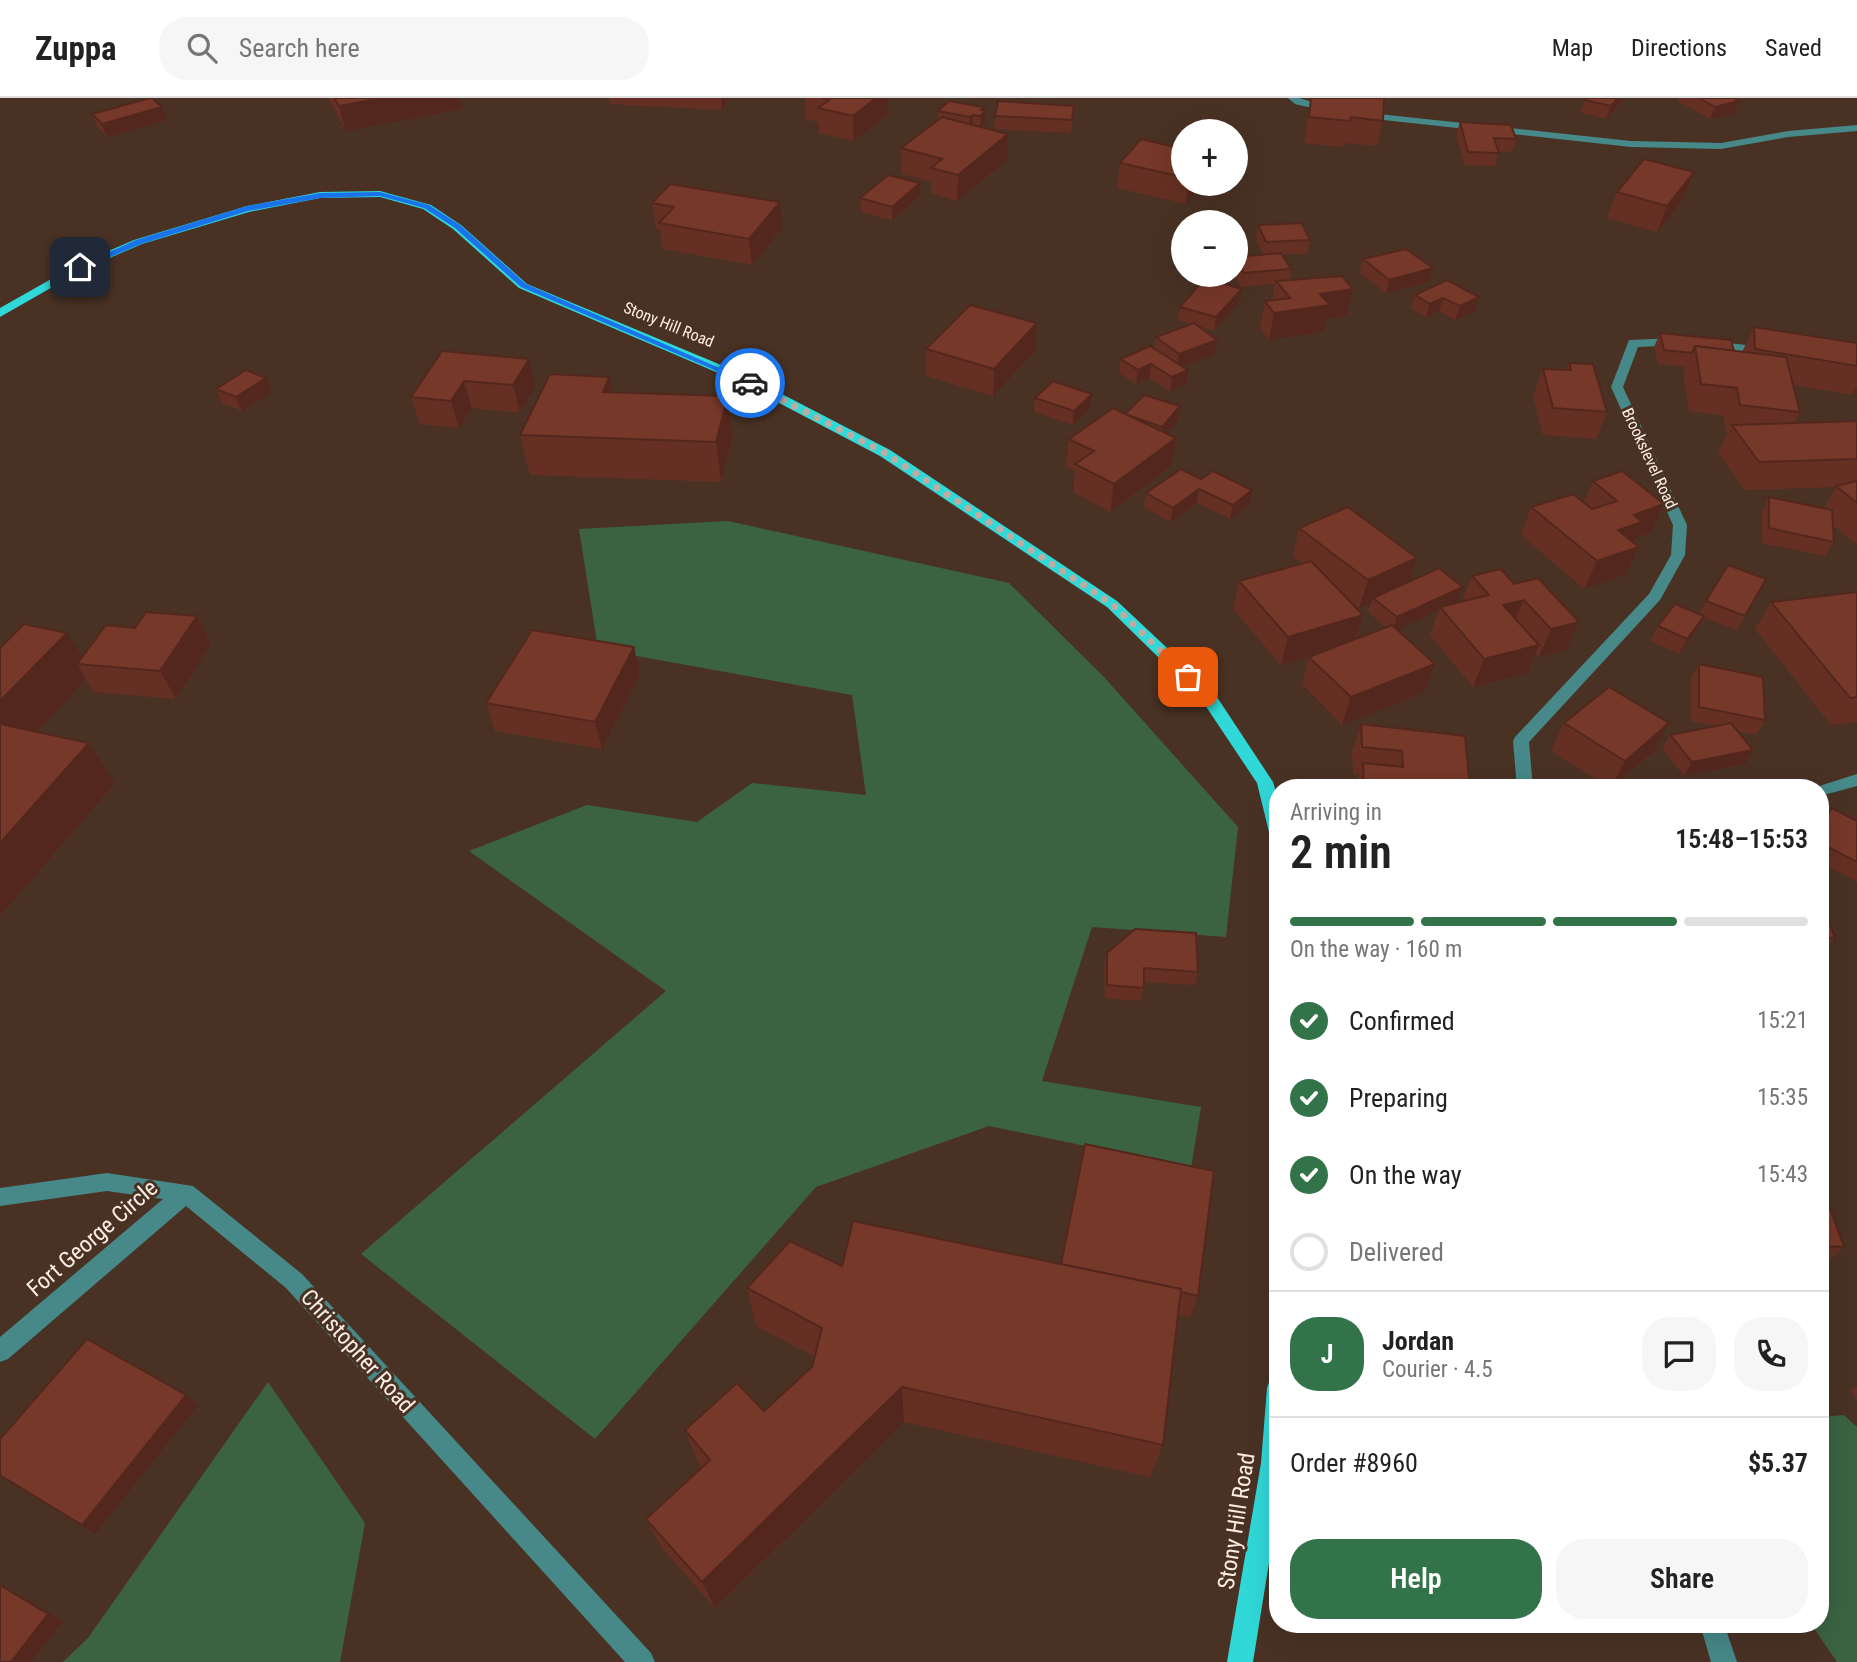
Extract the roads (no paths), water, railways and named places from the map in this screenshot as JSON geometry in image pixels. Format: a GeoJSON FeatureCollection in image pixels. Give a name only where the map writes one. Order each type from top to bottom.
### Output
{"type":"FeatureCollection","features":[{"type":"Feature","properties":{"kind":"main road","name":"Stony Hill Road"},"geometry":{"type":"LineString","coordinates":[[0,313],[80,267],[138,242],[247,209],[320,195],[380,194],[426,207],[457,227],[523,286],[741,378],[885,453],[1112,604],[1207,695],[1265,782],[1269,797]]}},
{"type":"Feature","properties":{"kind":"main road","name":"Stony Hill Road"},"geometry":{"type":"LineString","coordinates":[[1240,1662],[1269,1487]]}},
{"type":"Feature","properties":{"kind":"street"},"geometry":{"type":"LineString","coordinates":[[1293,98],[1298,102],[1346,113],[1631,144],[1720,146],[1788,134],[1857,128]]}},
{"type":"Feature","properties":{"kind":"street","name":"Brookslevel Road"},"geometry":{"type":"LineString","coordinates":[[1524,779],[1521,741],[1655,597],[1678,555],[1680,525],[1617,387],[1633,343],[1679,342],[1781,353]]}},
{"type":"Feature","properties":{"kind":"street"},"geometry":{"type":"LineString","coordinates":[[1829,788],[1857,780]]}},
{"type":"Feature","properties":{"kind":"street"},"geometry":{"type":"LineString","coordinates":[[0,1197],[107,1182],[186,1193]]}},
{"type":"Feature","properties":{"kind":"street","name":"Fort George Circle"},"geometry":{"type":"LineString","coordinates":[[0,1351],[186,1193]]}},
{"type":"Feature","properties":{"kind":"street","name":"Christopher Road"},"geometry":{"type":"LineString","coordinates":[[186,1193],[294,1281],[642,1662]]}},
{"type":"Feature","properties":{"kind":"street"},"geometry":{"type":"LineString","coordinates":[[1715,1633],[1724,1662]]}}]}
